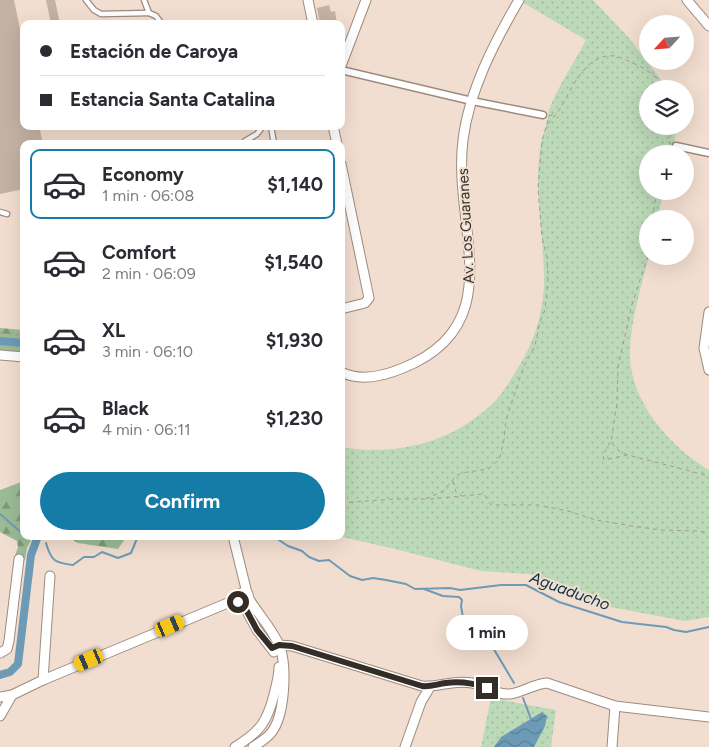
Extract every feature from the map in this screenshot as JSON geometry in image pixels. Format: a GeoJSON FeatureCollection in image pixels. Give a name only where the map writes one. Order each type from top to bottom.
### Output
{"type":"FeatureCollection","features":[{"type":"Feature","properties":{"kind":"street"},"geometry":{"type":"LineString","coordinates":[[308,0],[312,20]]}},
{"type":"Feature","properties":{"kind":"street"},"geometry":{"type":"LineString","coordinates":[[345,55],[366,0]]}},
{"type":"Feature","properties":{"kind":"street","name":"Av. Los Guaranes"},"geometry":{"type":"LineString","coordinates":[[345,374],[351,376],[370,377],[410,366],[425,358],[443,344],[454,332],[462,317],[470,291],[471,273],[462,166],[463,140],[472,100],[493,48],[519,0]]}},
{"type":"Feature","properties":{"kind":"street"},"geometry":{"type":"LineString","coordinates":[[687,0],[709,26]]}},
{"type":"Feature","properties":{"kind":"street"},"geometry":{"type":"LineString","coordinates":[[345,71],[543,115]]}},
{"type":"Feature","properties":{"kind":"street"},"geometry":{"type":"LineString","coordinates":[[694,150],[709,153]]}},
{"type":"Feature","properties":{"kind":"street"},"geometry":{"type":"LineString","coordinates":[[345,183],[369,298],[365,304],[345,308]]}},
{"type":"Feature","properties":{"kind":"street"},"geometry":{"type":"LineString","coordinates":[[709,312],[704,348],[709,370]]}},
{"type":"Feature","properties":{"kind":"street"},"geometry":{"type":"LineString","coordinates":[[0,355],[20,357]]}},
{"type":"Feature","properties":{"kind":"street"},"geometry":{"type":"LineString","coordinates":[[235,540],[243,594],[275,637],[279,674],[269,714],[264,724],[235,747]]}},
{"type":"Feature","properties":{"kind":"street"},"geometry":{"type":"LineString","coordinates":[[0,653],[7,649],[10,642],[20,559]]}},
{"type":"Feature","properties":{"kind":"street"},"geometry":{"type":"LineString","coordinates":[[43,680],[50,576]]}},
{"type":"Feature","properties":{"kind":"street"},"geometry":{"type":"LineString","coordinates":[[0,697],[12,695],[43,680],[230,602],[243,594]]}},
{"type":"Feature","properties":{"kind":"street"},"geometry":{"type":"LineString","coordinates":[[275,647],[292,646],[410,683],[430,687],[443,683],[466,682],[499,693],[510,694],[547,683],[615,706],[709,717]]}},
{"type":"Feature","properties":{"kind":"street"},"geometry":{"type":"LineString","coordinates":[[252,747],[270,734],[278,718],[284,682],[275,647]]}},
{"type":"Feature","properties":{"kind":"street"},"geometry":{"type":"LineString","coordinates":[[405,747],[421,702],[430,687]]}},
{"type":"Feature","properties":{"kind":"street"},"geometry":{"type":"LineString","coordinates":[[0,716],[12,695]]}},
{"type":"Feature","properties":{"kind":"street"},"geometry":{"type":"LineString","coordinates":[[612,747],[615,706]]}},
{"type":"Feature","properties":{"kind":"lane"},"geometry":{"type":"LineString","coordinates":[[86,0],[94,10],[101,14],[149,13],[156,16],[159,20]]}},
{"type":"Feature","properties":{"kind":"lane"},"geometry":{"type":"LineString","coordinates":[[144,0],[149,13]]}},
{"type":"Feature","properties":{"kind":"lane"},"geometry":{"type":"LineString","coordinates":[[247,140],[260,130]]}},
{"type":"Feature","properties":{"kind":"lane"},"geometry":{"type":"LineString","coordinates":[[0,212],[7,214]]}},
{"type":"Feature","properties":{"kind":"path"},"geometry":{"type":"LineString","coordinates":[[547,127],[558,112],[578,76],[596,60],[616,56],[641,67],[655,75],[659,80]]}},
{"type":"Feature","properties":{"kind":"path"},"geometry":{"type":"LineString","coordinates":[[543,115],[549,116],[558,112]]}},
{"type":"Feature","properties":{"kind":"path"},"geometry":{"type":"LineString","coordinates":[[426,499],[443,491],[456,476],[462,473],[488,469],[499,460],[504,440],[506,419],[524,366],[535,346],[540,322],[545,310],[548,278],[547,258],[542,238],[538,200],[542,142],[548,119],[543,115]]}},
{"type":"Feature","properties":{"kind":"path"},"geometry":{"type":"LineString","coordinates":[[628,455],[604,460],[603,455],[608,448],[617,403],[618,367],[632,304],[645,265]]}},
{"type":"Feature","properties":{"kind":"path"},"geometry":{"type":"LineString","coordinates":[[0,333],[20,335]]}},
{"type":"Feature","properties":{"kind":"path"},"geometry":{"type":"LineString","coordinates":[[610,438],[614,446],[628,455],[709,476]]}},
{"type":"Feature","properties":{"kind":"path"},"geometry":{"type":"LineString","coordinates":[[453,480],[456,492],[465,496]]}},
{"type":"Feature","properties":{"kind":"path"},"geometry":{"type":"LineString","coordinates":[[345,503],[484,494],[491,505],[538,505],[568,510],[596,520],[632,526],[709,533]]}},
{"type":"Feature","properties":{"kind":"green space"},"geometry":{"type":"Polygon","coordinates":[[[523,0],[593,0],[639,51],[639,70],[653,70],[661,80],[639,80],[639,135],[675,135],[675,144],[639,145],[639,200],[662,200],[659,210],[639,210],[639,265],[647,265],[633,319],[630,358],[632,375],[638,391],[656,423],[681,450],[709,470],[709,617],[685,621],[600,605],[530,574],[481,571],[345,538],[345,447],[381,450],[400,448],[438,438],[456,430],[473,420],[501,395],[528,350],[537,327],[544,291],[544,262],[538,194],[541,143],[549,110],[561,83],[586,40],[522,2],[523,0]]]}},
{"type":"Feature","properties":{"kind":"green space"},"geometry":{"type":"Polygon","coordinates":[[[0,328],[20,330],[20,352],[0,351],[0,328]]]}},
{"type":"Feature","properties":{"kind":"green space"},"geometry":{"type":"Polygon","coordinates":[[[20,482],[20,540],[31,540],[27,548],[25,560],[20,556],[17,558],[15,556],[18,547],[17,541],[0,532],[0,490],[20,482]]]}},
{"type":"Feature","properties":{"kind":"green space"},"geometry":{"type":"Polygon","coordinates":[[[73,540],[124,540],[118,549],[78,543],[73,540]]]}},
{"type":"Feature","properties":{"kind":"green space"},"geometry":{"type":"Polygon","coordinates":[[[491,698],[556,710],[551,747],[481,747],[491,698]]]}},
{"type":"Feature","properties":{"kind":"water"},"geometry":{"type":"Polygon","coordinates":[[[542,712],[547,716],[545,726],[534,747],[494,747],[501,737],[542,712]]]}},
{"type":"Feature","properties":{"kind":"building"},"geometry":{"type":"Polygon","coordinates":[[[0,0],[14,0],[20,29],[20,130],[40,130],[42,140],[20,140],[20,190],[0,194],[0,0]]]}},
{"type":"Feature","properties":{"kind":"building"},"geometry":{"type":"Polygon","coordinates":[[[46,0],[55,0],[59,20],[50,20],[46,0]]]}},
{"type":"Feature","properties":{"kind":"building"},"geometry":{"type":"Polygon","coordinates":[[[329,5],[331,12],[335,11],[336,20],[319,20],[317,8],[329,5]]]}},
{"type":"Feature","properties":{"kind":"waterway"},"geometry":{"type":"LineString","coordinates":[[0,341],[20,343]]}},
{"type":"Feature","properties":{"kind":"waterway"},"geometry":{"type":"LineString","coordinates":[[0,514],[20,531]]}},
{"type":"Feature","properties":{"kind":"waterway"},"geometry":{"type":"LineString","coordinates":[[0,675],[10,672],[18,664],[31,555],[37,540]]}},
{"type":"Feature","properties":{"kind":"waterway"},"geometry":{"type":"LineString","coordinates":[[46,543],[50,554],[55,560],[73,565],[84,557],[94,557],[102,552],[118,558],[131,553],[136,540]]}},
{"type":"Feature","properties":{"kind":"waterway","name":"Aguaducho"},"geometry":{"type":"LineString","coordinates":[[279,540],[288,546],[302,551],[309,557],[319,561],[329,560],[350,576],[362,580],[373,578],[386,580],[406,584],[415,589],[450,588],[460,590],[501,585],[526,585],[559,602],[622,622],[666,627],[686,632],[709,627]]}},
{"type":"Feature","properties":{"kind":"waterway","name":"Aguaducho"},"geometry":{"type":"LineString","coordinates":[[424,589],[443,596],[459,597],[462,600],[461,606],[465,629],[476,641],[492,646],[514,683]]}},
{"type":"Feature","properties":{"kind":"waterway"},"geometry":{"type":"LineString","coordinates":[[523,698],[531,719]]}},
{"type":"Feature","properties":{"kind":"route"},"geometry":{"type":"LineString","coordinates":[[238,602],[243,604],[257,630],[272,648],[279,645],[292,646],[422,686],[430,687],[443,683],[466,682],[487,688]]}}]}
